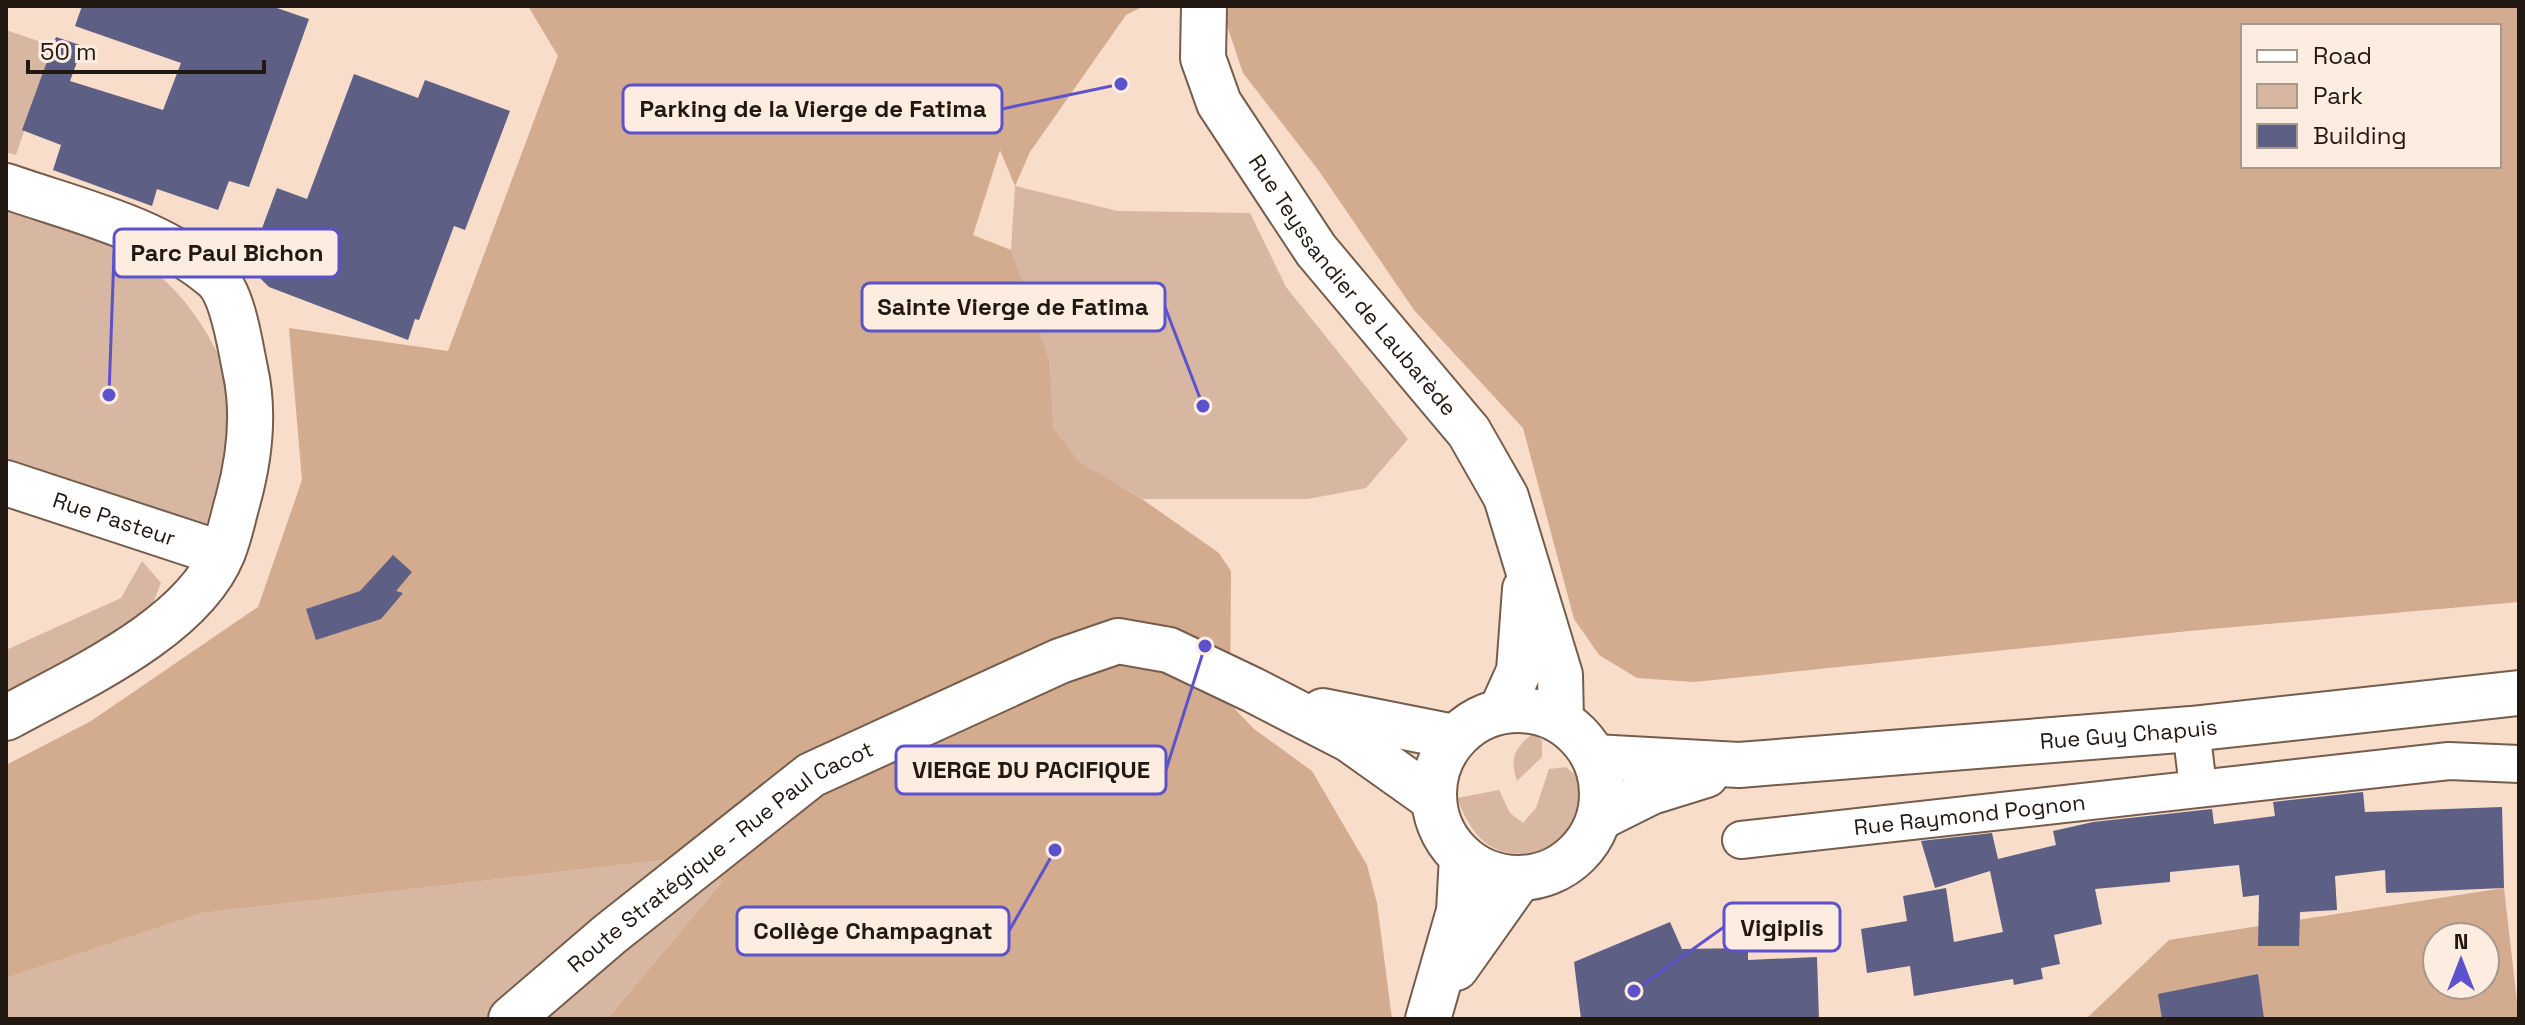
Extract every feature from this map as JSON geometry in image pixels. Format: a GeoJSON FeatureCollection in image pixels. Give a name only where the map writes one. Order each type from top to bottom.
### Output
{"type":"FeatureCollection","features":[{"type":"Feature","properties":{"kind":"main road","name":"Rue Teyssandier de Laubarède"},"geometry":{"type":"LineString","coordinates":[[1204,6],[1203,58],[1219,103],[1316,250],[1469,432],[1506,497],[1560,675],[1561,721]]}},
{"type":"Feature","properties":{"kind":"main road"},"geometry":{"type":"LineString","coordinates":[[6,186],[135,229],[175,249],[218,281],[235,322],[250,391],[249,459],[222,554],[177,615],[121,655],[6,718]]}},
{"type":"Feature","properties":{"kind":"main road","name":"Rue Pasteur"},"geometry":{"type":"LineString","coordinates":[[6,483],[222,554]]}},
{"type":"Feature","properties":{"kind":"main road","name":"Rue Teyssandier de Laubarède"},"geometry":{"type":"LineString","coordinates":[[1501,711],[1519,671],[1527,559]]}},
{"type":"Feature","properties":{"kind":"main road","name":"Route Stratégique - Rue Paul Cacot"},"geometry":{"type":"LineString","coordinates":[[511,1019],[610,934],[811,775],[1060,661],[1118,641],[1169,650],[1253,690],[1350,740],[1433,799]]}},
{"type":"Feature","properties":{"kind":"main road","name":"Route Stratégique - Rue Paul Cacot"},"geometry":{"type":"LineString","coordinates":[[1253,690],[1346,718],[1454,737]]}},
{"type":"Feature","properties":{"kind":"main road","name":"Rue Guy Chapuis"},"geometry":{"type":"LineString","coordinates":[[1594,757],[1739,765],[2191,729],[2519,693]]}},
{"type":"Feature","properties":{"kind":"main road"},"geometry":{"type":"LineString","coordinates":[[1522,709],[1561,721],[1580,736],[1594,757],[1603,797],[1599,818],[1588,842],[1569,861],[1545,874],[1519,879],[1478,869],[1446,841],[1437,821],[1433,799],[1438,766],[1454,737],[1476,720],[1501,711],[1522,709]]}},
{"type":"Feature","properties":{"kind":"main road","name":"Rue Guy Chapuis"},"geometry":{"type":"LineString","coordinates":[[1599,818],[1651,792],[1739,765]]}},
{"type":"Feature","properties":{"kind":"main road"},"geometry":{"type":"LineString","coordinates":[[1432,1008],[1459,911],[1462,857]]}},
{"type":"Feature","properties":{"kind":"main road"},"geometry":{"type":"LineString","coordinates":[[1432,1008],[1519,879]]}},
{"type":"Feature","properties":{"kind":"street"},"geometry":{"type":"LineString","coordinates":[[2191,729],[2198,787]]}},
{"type":"Feature","properties":{"kind":"street","name":"Rue Raymond Pognon"},"geometry":{"type":"LineString","coordinates":[[1741,840],[2449,761],[2519,764]]}},
{"type":"Feature","properties":{"kind":"green space"},"geometry":{"type":"Polygon","coordinates":[[[6,30],[53,46],[16,155],[6,152],[6,30]]]}},
{"type":"Feature","properties":{"kind":"green space"},"geometry":{"type":"Polygon","coordinates":[[[1015,186],[1118,211],[1250,213],[1286,287],[1408,439],[1366,488],[1308,499],[1143,499],[1079,463],[1036,406],[1011,250],[1015,186]]]}},
{"type":"Feature","properties":{"kind":"green space"},"geometry":{"type":"Polygon","coordinates":[[[6,207],[94,237],[143,263],[186,304],[206,332],[227,377],[232,419],[220,515],[207,527],[6,465],[6,207]]]}},
{"type":"Feature","properties":{"kind":"green space"},"geometry":{"type":"Polygon","coordinates":[[[142,561],[161,583],[143,628],[6,695],[6,650],[121,598],[142,561]]]}},
{"type":"Feature","properties":{"kind":"green space"},"geometry":{"type":"Polygon","coordinates":[[[1534,733],[1542,741],[1542,757],[1517,781],[1515,754],[1534,733]]]}},
{"type":"Feature","properties":{"kind":"green space"},"geometry":{"type":"Polygon","coordinates":[[[1566,767],[1582,781],[1576,815],[1564,838],[1544,850],[1514,853],[1491,847],[1468,822],[1457,798],[1499,790],[1510,813],[1523,823],[1536,808],[1549,769],[1566,767]]]}},
{"type":"Feature","properties":{"kind":"green space"},"geometry":{"type":"Polygon","coordinates":[[[707,855],[722,882],[607,1019],[6,1019],[6,978],[202,913],[707,855]]]}},
{"type":"Feature","properties":{"kind":"shaded area"},"geometry":{"type":"Polygon","coordinates":[[[528,6],[1144,6],[1126,15],[1030,152],[1015,186],[1000,150],[973,235],[1011,250],[1049,361],[1053,428],[1079,462],[1142,499],[1219,553],[1231,571],[1230,704],[1254,729],[1312,771],[1367,865],[1377,903],[1392,1019],[607,1019],[722,882],[707,855],[202,913],[6,978],[6,765],[91,721],[258,607],[302,480],[289,328],[448,351],[558,56],[528,6]]]}},
{"type":"Feature","properties":{"kind":"shaded area"},"geometry":{"type":"Polygon","coordinates":[[[1203,6],[2519,6],[2519,602],[2189,631],[1694,682],[1637,678],[1599,655],[1574,619],[1523,428],[1414,310],[1319,171],[1243,73],[1223,14],[1203,6]]]}},
{"type":"Feature","properties":{"kind":"shaded area"},"geometry":{"type":"Polygon","coordinates":[[[2504,888],[2519,1019],[2086,1019],[2169,940],[2504,888]]]}},
{"type":"Feature","properties":{"kind":"building"},"geometry":{"type":"Polygon","coordinates":[[[82,6],[271,6],[309,19],[249,187],[229,181],[218,210],[157,189],[152,206],[53,170],[61,145],[22,130],[56,37],[83,46],[70,81],[163,110],[181,63],[75,26],[82,6]]]}},
{"type":"Feature","properties":{"kind":"building"},"geometry":{"type":"Polygon","coordinates":[[[354,74],[418,98],[425,80],[510,111],[465,230],[454,226],[419,320],[415,319],[408,340],[269,287],[248,266],[277,188],[307,199],[354,74]]]}},
{"type":"Feature","properties":{"kind":"building"},"geometry":{"type":"Polygon","coordinates":[[[393,555],[412,572],[396,591],[403,593],[381,619],[316,640],[306,609],[360,591],[393,555]]]}},
{"type":"Feature","properties":{"kind":"building"},"geometry":{"type":"Polygon","coordinates":[[[2363,792],[2365,812],[2502,807],[2504,888],[2386,893],[2385,870],[2335,876],[2337,910],[2300,912],[2299,946],[2258,946],[2259,895],[2243,897],[2239,865],[2170,872],[2170,882],[2095,889],[2102,924],[2054,935],[2060,964],[2041,968],[2043,979],[2014,985],[2013,979],[1914,996],[1910,966],[1867,973],[1861,929],[1907,921],[1903,896],[1946,888],[1954,942],[2003,932],[1990,871],[1935,888],[1921,841],[1992,833],[1998,859],[2056,845],[2053,831],[2093,822],[2212,809],[2214,824],[2275,816],[2273,802],[2363,792]]]}},
{"type":"Feature","properties":{"kind":"building"},"geometry":{"type":"Polygon","coordinates":[[[1670,922],[1682,949],[1748,948],[1748,960],[1817,957],[1819,1019],[1581,1019],[1574,962],[1670,922]]]}},
{"type":"Feature","properties":{"kind":"building"},"geometry":{"type":"Polygon","coordinates":[[[2258,974],[2264,1019],[2162,1019],[2158,994],[2258,974]]]}},
{"type":"Feature","properties":{"kind":"place","name":"Parking de la Vierge de Fatima"},"geometry":{"type":"Point","coordinates":[1121,84]}},
{"type":"Feature","properties":{"kind":"place","name":"Parc Paul Bichon"},"geometry":{"type":"Point","coordinates":[109,395]}},
{"type":"Feature","properties":{"kind":"place","name":"Sainte Vierge de Fatima"},"geometry":{"type":"Point","coordinates":[1203,406]}},
{"type":"Feature","properties":{"kind":"place","name":"VIERGE DU PACIFIQUE"},"geometry":{"type":"Point","coordinates":[1205,646]}},
{"type":"Feature","properties":{"kind":"place","name":"Collège Champagnat"},"geometry":{"type":"Point","coordinates":[1055,850]}},
{"type":"Feature","properties":{"kind":"place","name":"Vigiplis"},"geometry":{"type":"Point","coordinates":[1634,991]}}]}
